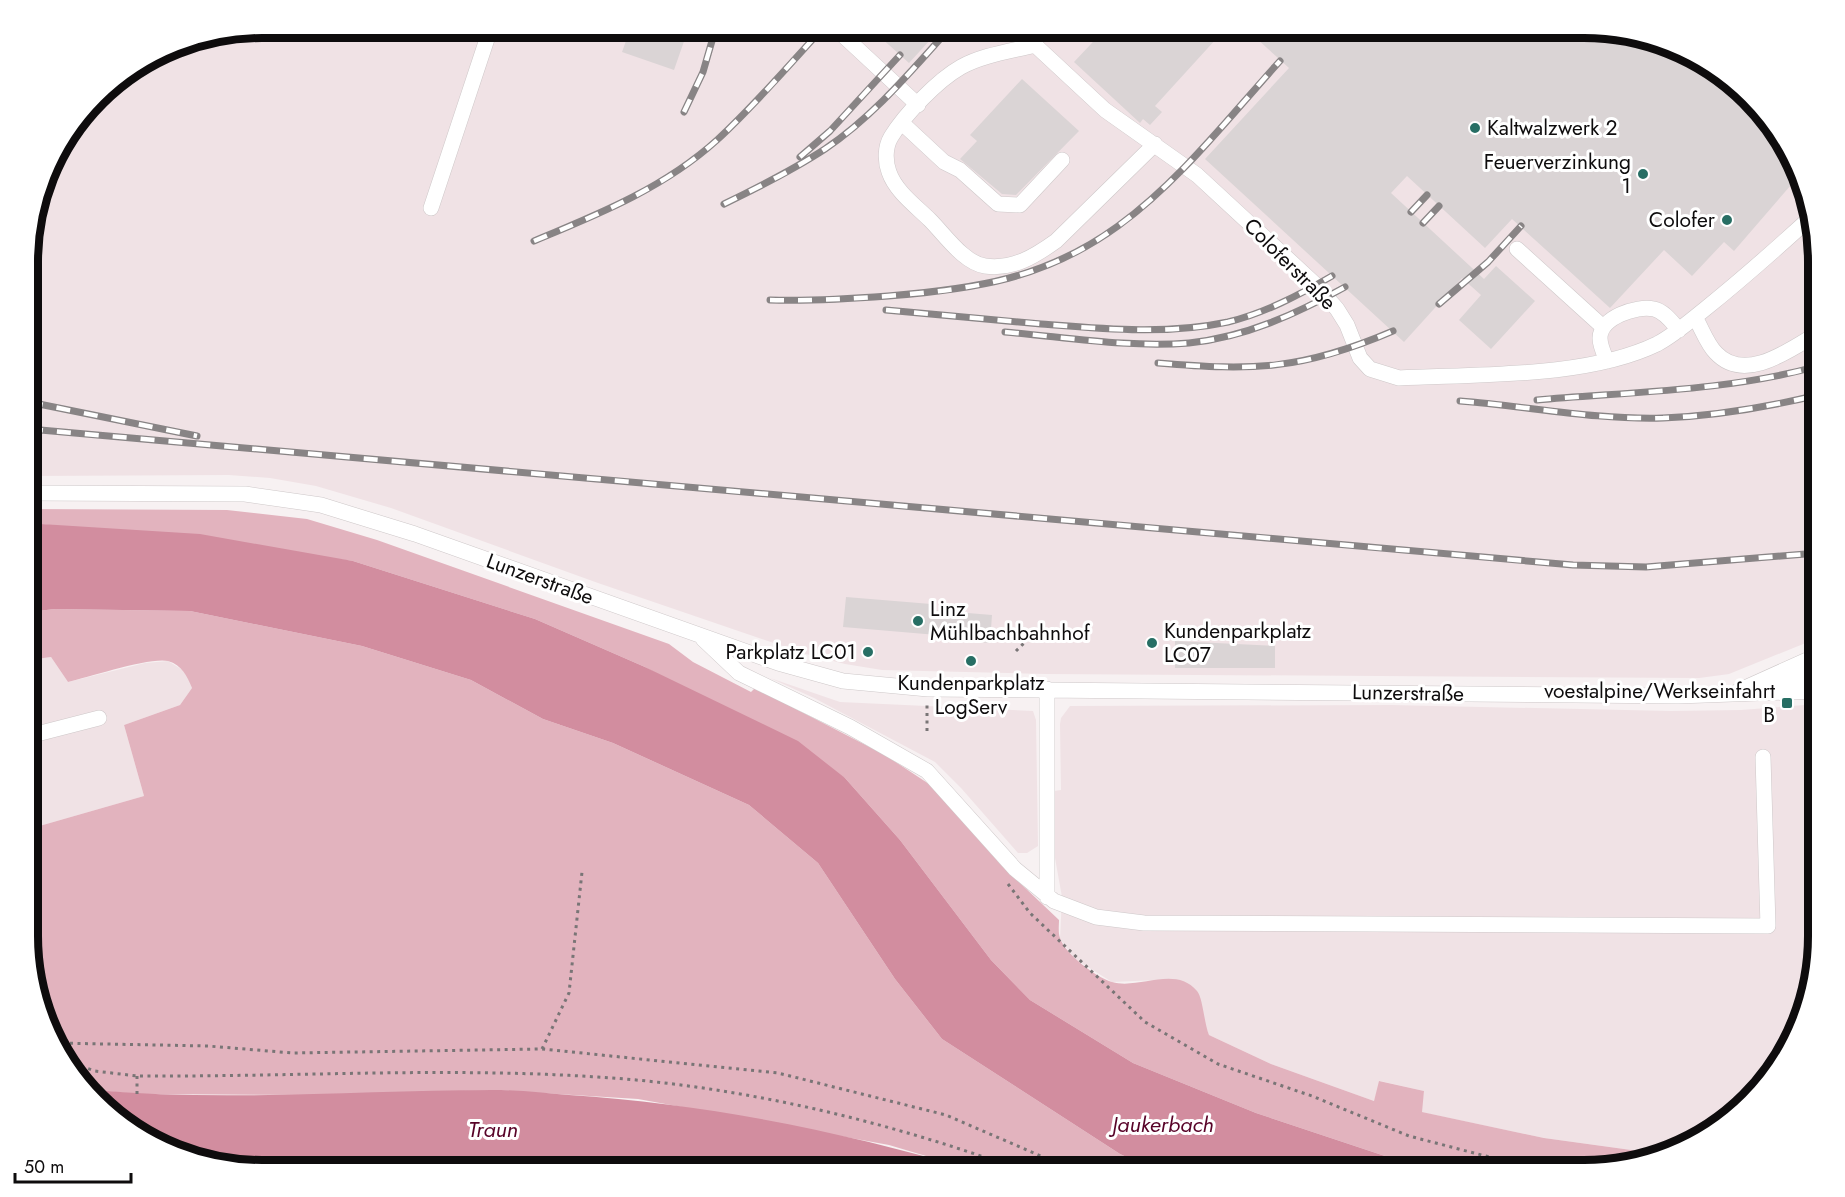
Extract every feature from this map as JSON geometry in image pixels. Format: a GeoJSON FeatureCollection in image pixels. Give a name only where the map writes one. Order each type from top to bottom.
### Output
{"type":"FeatureCollection","features":[{"type":"Feature","properties":{"kind":"street"},"geometry":{"type":"LineString","coordinates":[[431,208],[487,38]]}},
{"type":"Feature","properties":{"kind":"street"},"geometry":{"type":"LineString","coordinates":[[846,38],[918,105]]}},
{"type":"Feature","properties":{"kind":"street"},"geometry":{"type":"LineString","coordinates":[[1032,38],[1035,45],[963,66],[938,84],[890,138],[885,157],[889,174],[900,191],[968,258],[983,266],[1019,263],[1039,254],[1056,241],[1155,144]]}},
{"type":"Feature","properties":{"kind":"street","name":"Coloferstraße"},"geometry":{"type":"LineString","coordinates":[[1035,45],[1105,110],[1197,175],[1327,297],[1347,325],[1360,358],[1370,369],[1399,378],[1502,373],[1607,361],[1637,353],[1679,330],[1804,223]]}},
{"type":"Feature","properties":{"kind":"street"},"geometry":{"type":"LineString","coordinates":[[902,123],[944,162],[960,170],[998,204],[1020,205],[1062,160]]}},
{"type":"Feature","properties":{"kind":"street"},"geometry":{"type":"LineString","coordinates":[[1517,249],[1603,327]]}},
{"type":"Feature","properties":{"kind":"street"},"geometry":{"type":"LineString","coordinates":[[1607,361],[1600,337],[1603,327],[1616,317],[1635,310],[1654,309],[1668,317],[1679,330]]}},
{"type":"Feature","properties":{"kind":"street"},"geometry":{"type":"LineString","coordinates":[[1695,317],[1715,352],[1731,363],[1758,364],[1776,357],[1808,339]]}},
{"type":"Feature","properties":{"kind":"street","name":"Lunzerstraße"},"geometry":{"type":"LineString","coordinates":[[38,493],[245,494],[321,505],[415,534],[778,663],[843,681],[928,689],[1730,694],[1808,691]]}},
{"type":"Feature","properties":{"kind":"street"},"geometry":{"type":"LineString","coordinates":[[699,635],[740,673],[850,727],[927,771],[941,783],[999,852],[1047,897],[1061,905],[1096,917],[1144,923],[1768,926],[1763,757]]}},
{"type":"Feature","properties":{"kind":"street"},"geometry":{"type":"LineString","coordinates":[[1730,694],[1808,659]]}},
{"type":"Feature","properties":{"kind":"street","name":"Lunzerstraße"},"geometry":{"type":"LineString","coordinates":[[1769,691],[1808,675]]}},
{"type":"Feature","properties":{"kind":"street"},"geometry":{"type":"LineString","coordinates":[[1047,689],[1047,897]]}},
{"type":"Feature","properties":{"kind":"street"},"geometry":{"type":"LineString","coordinates":[[38,734],[99,718]]}},
{"type":"Feature","properties":{"kind":"path"},"geometry":{"type":"LineString","coordinates":[[1016,651],[1028,639]]}},
{"type":"Feature","properties":{"kind":"path"},"geometry":{"type":"LineString","coordinates":[[927,703],[927,731]]}},
{"type":"Feature","properties":{"kind":"path"},"geometry":{"type":"LineString","coordinates":[[542,1049],[569,993],[582,872]]}},
{"type":"Feature","properties":{"kind":"path"},"geometry":{"type":"LineString","coordinates":[[1004,879],[1030,913],[1145,1022],[1218,1064],[1312,1096],[1409,1136],[1501,1160]]}},
{"type":"Feature","properties":{"kind":"path"},"geometry":{"type":"LineString","coordinates":[[66,1043],[208,1046],[292,1053],[542,1049],[778,1073],[946,1115],[1050,1160]]}},
{"type":"Feature","properties":{"kind":"path"},"geometry":{"type":"LineString","coordinates":[[79,1065],[95,1071],[137,1076],[409,1072],[600,1077],[724,1091],[838,1115],[908,1132],[992,1160]]}},
{"type":"Feature","properties":{"kind":"path"},"geometry":{"type":"LineString","coordinates":[[137,1076],[137,1094]]}},
{"type":"Feature","properties":{"kind":"shaded area"},"geometry":{"type":"Polygon","coordinates":[[[233,39],[1612,39],[1655,49],[1682,61],[1708,75],[1742,103],[1770,137],[1784,163],[1796,190],[1806,233],[1808,262],[1808,642],[1729,674],[1699,678],[1046,674],[882,670],[806,654],[598,583],[391,508],[316,486],[270,478],[229,475],[38,476],[38,247],[45,204],[55,176],[75,137],[103,103],[137,75],[163,61],[190,49],[233,39]]]}},
{"type":"Feature","properties":{"kind":"shaded area"},"geometry":{"type":"Polygon","coordinates":[[[38,509],[227,510],[307,519],[377,540],[669,644],[693,662],[751,692],[755,688],[885,755],[929,784],[1002,866],[1059,920],[1060,938],[1075,958],[1090,971],[1112,982],[1123,984],[1168,979],[1188,983],[1199,994],[1209,1035],[1271,1064],[1374,1101],[1379,1081],[1424,1091],[1422,1112],[1544,1138],[1643,1152],[1612,1158],[1583,1160],[1397,1160],[1256,1113],[1133,1063],[1030,1000],[991,960],[900,840],[845,778],[645,667],[535,619],[353,561],[38,524],[38,509]]]}},
{"type":"Feature","properties":{"kind":"shaded area"},"geometry":{"type":"Polygon","coordinates":[[[55,609],[190,611],[362,646],[471,680],[543,719],[613,743],[749,805],[818,863],[895,979],[942,1039],[1133,1160],[939,1160],[889,1145],[638,1099],[494,1090],[317,1095],[137,1094],[100,1091],[75,1060],[55,1021],[45,993],[38,950],[38,826],[144,796],[124,725],[180,705],[192,688],[180,668],[168,661],[148,662],[68,682],[51,657],[38,659],[38,611],[55,609]]]}},
{"type":"Feature","properties":{"kind":"shaded area"},"geometry":{"type":"Polygon","coordinates":[[[51,657],[68,682],[145,663],[168,661],[186,672],[192,688],[180,705],[124,725],[144,796],[38,826],[38,659],[51,657]]]}},
{"type":"Feature","properties":{"kind":"shaded area"},"geometry":{"type":"Polygon","coordinates":[[[770,678],[840,702],[1033,711],[1036,720],[1038,846],[1027,853],[1018,853],[935,762],[814,698],[770,678]]]}},
{"type":"Feature","properties":{"kind":"shaded area"},"geometry":{"type":"Polygon","coordinates":[[[1391,705],[1671,711],[1741,710],[1808,705],[1806,964],[1800,993],[1790,1021],[1770,1060],[1752,1083],[1708,1122],[1655,1148],[1643,1152],[1544,1138],[1421,1112],[1424,1091],[1380,1081],[1374,1101],[1271,1064],[1209,1035],[1203,1020],[1202,1004],[1158,980],[1112,982],[1075,959],[1060,939],[1062,897],[1055,858],[1054,791],[1061,790],[1060,724],[1061,718],[1070,706],[1391,705]]]}},
{"type":"Feature","properties":{"kind":"water","name":"Jaukerbach"},"geometry":{"type":"Polygon","coordinates":[[[38,524],[200,534],[353,561],[535,619],[645,667],[798,741],[845,778],[900,840],[991,960],[1030,1000],[1133,1063],[1256,1113],[1397,1160],[1133,1160],[942,1039],[895,979],[818,863],[749,805],[613,743],[543,719],[471,680],[362,646],[190,611],[55,609],[38,611],[38,524]]]}},
{"type":"Feature","properties":{"kind":"water","name":"Traun"},"geometry":{"type":"Polygon","coordinates":[[[100,1090],[243,1095],[502,1090],[621,1099],[773,1121],[937,1160],[262,1160],[233,1158],[190,1148],[163,1136],[137,1122],[100,1090]]]}},
{"type":"Feature","properties":{"kind":"building"},"geometry":{"type":"Polygon","coordinates":[[[627,38],[685,38],[674,70],[622,52],[627,38]]]}},
{"type":"Feature","properties":{"kind":"building"},"geometry":{"type":"Polygon","coordinates":[[[881,38],[932,38],[909,63],[881,38]]]}},
{"type":"Feature","properties":{"kind":"building"},"geometry":{"type":"Polygon","coordinates":[[[1097,38],[1217,38],[1155,106],[1162,112],[1150,125],[1143,119],[1140,123],[1074,62],[1097,38]]]}},
{"type":"Feature","properties":{"kind":"building"},"geometry":{"type":"Polygon","coordinates":[[[1256,38],[1598,38],[1641,45],[1682,61],[1708,75],[1731,93],[1770,137],[1793,183],[1734,251],[1724,242],[1692,276],[1664,250],[1610,308],[1512,219],[1485,248],[1407,176],[1391,193],[1484,279],[1496,266],[1535,301],[1491,349],[1459,320],[1481,295],[1462,278],[1404,342],[1205,159],[1289,68],[1256,38]]]}},
{"type":"Feature","properties":{"kind":"building"},"geometry":{"type":"Polygon","coordinates":[[[1022,79],[1079,131],[1016,195],[1002,194],[960,159],[977,141],[970,135],[1022,79]]]}},
{"type":"Feature","properties":{"kind":"building","name":"Linz Mühlbachbahnhof"},"geometry":{"type":"Polygon","coordinates":[[[846,597],[931,604],[931,610],[992,615],[990,643],[937,639],[937,635],[843,627],[846,597]]]}},
{"type":"Feature","properties":{"kind":"building"},"geometry":{"type":"Polygon","coordinates":[[[1175,641],[1275,646],[1275,668],[1175,668],[1175,641]]]}},
{"type":"Feature","properties":{"kind":"railway"},"geometry":{"type":"LineString","coordinates":[[684,112],[703,72],[713,38]]}},
{"type":"Feature","properties":{"kind":"railway"},"geometry":{"type":"LineString","coordinates":[[534,241],[630,198],[697,157],[745,113],[814,38]]}},
{"type":"Feature","properties":{"kind":"railway"},"geometry":{"type":"LineString","coordinates":[[724,204],[801,164],[843,136],[892,92],[941,38]]}},
{"type":"Feature","properties":{"kind":"railway"},"geometry":{"type":"LineString","coordinates":[[800,157],[830,131],[900,55]]}},
{"type":"Feature","properties":{"kind":"railway"},"geometry":{"type":"LineString","coordinates":[[770,300],[858,298],[950,290],[1008,278],[1036,270],[1064,258],[1118,226],[1162,189],[1203,148],[1280,61]]}},
{"type":"Feature","properties":{"kind":"railway"},"geometry":{"type":"LineString","coordinates":[[1411,212],[1427,195]]}},
{"type":"Feature","properties":{"kind":"railway"},"geometry":{"type":"LineString","coordinates":[[1423,223],[1439,206]]}},
{"type":"Feature","properties":{"kind":"railway"},"geometry":{"type":"LineString","coordinates":[[1439,304],[1488,262],[1521,226]]}},
{"type":"Feature","properties":{"kind":"railway"},"geometry":{"type":"LineString","coordinates":[[886,310],[1088,328],[1158,330],[1205,326],[1255,314],[1294,297],[1332,276]]}},
{"type":"Feature","properties":{"kind":"railway"},"geometry":{"type":"LineString","coordinates":[[1005,332],[1120,343],[1189,343],[1231,336],[1270,323],[1345,287]]}},
{"type":"Feature","properties":{"kind":"railway"},"geometry":{"type":"LineString","coordinates":[[1158,363],[1222,367],[1277,365],[1331,354],[1393,331]]}},
{"type":"Feature","properties":{"kind":"railway"},"geometry":{"type":"LineString","coordinates":[[1537,400],[1714,386],[1808,368]]}},
{"type":"Feature","properties":{"kind":"railway"},"geometry":{"type":"LineString","coordinates":[[1460,401],[1587,415],[1663,418],[1741,410],[1808,397]]}},
{"type":"Feature","properties":{"kind":"railway"},"geometry":{"type":"LineString","coordinates":[[38,404],[197,436]]}},
{"type":"Feature","properties":{"kind":"railway"},"geometry":{"type":"LineString","coordinates":[[38,430],[1573,565],[1646,567],[1808,554]]}},
{"type":"Feature","properties":{"kind":"place","name":"Kaltwalzwerk 2"},"geometry":{"type":"Point","coordinates":[1475,128]}},
{"type":"Feature","properties":{"kind":"place","name":"Feuerverzinkung 1"},"geometry":{"type":"Point","coordinates":[1643,174]}},
{"type":"Feature","properties":{"kind":"place","name":"Colofer"},"geometry":{"type":"Point","coordinates":[1727,220]}},
{"type":"Feature","properties":{"kind":"place","name":"Linz Mühlbachbahnhof"},"geometry":{"type":"Point","coordinates":[918,621]}},
{"type":"Feature","properties":{"kind":"place","name":"Kundenparkplatz LC07"},"geometry":{"type":"Point","coordinates":[1152,643]}},
{"type":"Feature","properties":{"kind":"place","name":"Parkplatz LC01"},"geometry":{"type":"Point","coordinates":[868,652]}},
{"type":"Feature","properties":{"kind":"place","name":"Kundenparkplatz LogServ"},"geometry":{"type":"Point","coordinates":[971,661]}},
{"type":"Feature","properties":{"kind":"place","name":"voestalpine/Werkseinfahrt B"},"geometry":{"type":"Point","coordinates":[1787,703]}}]}
